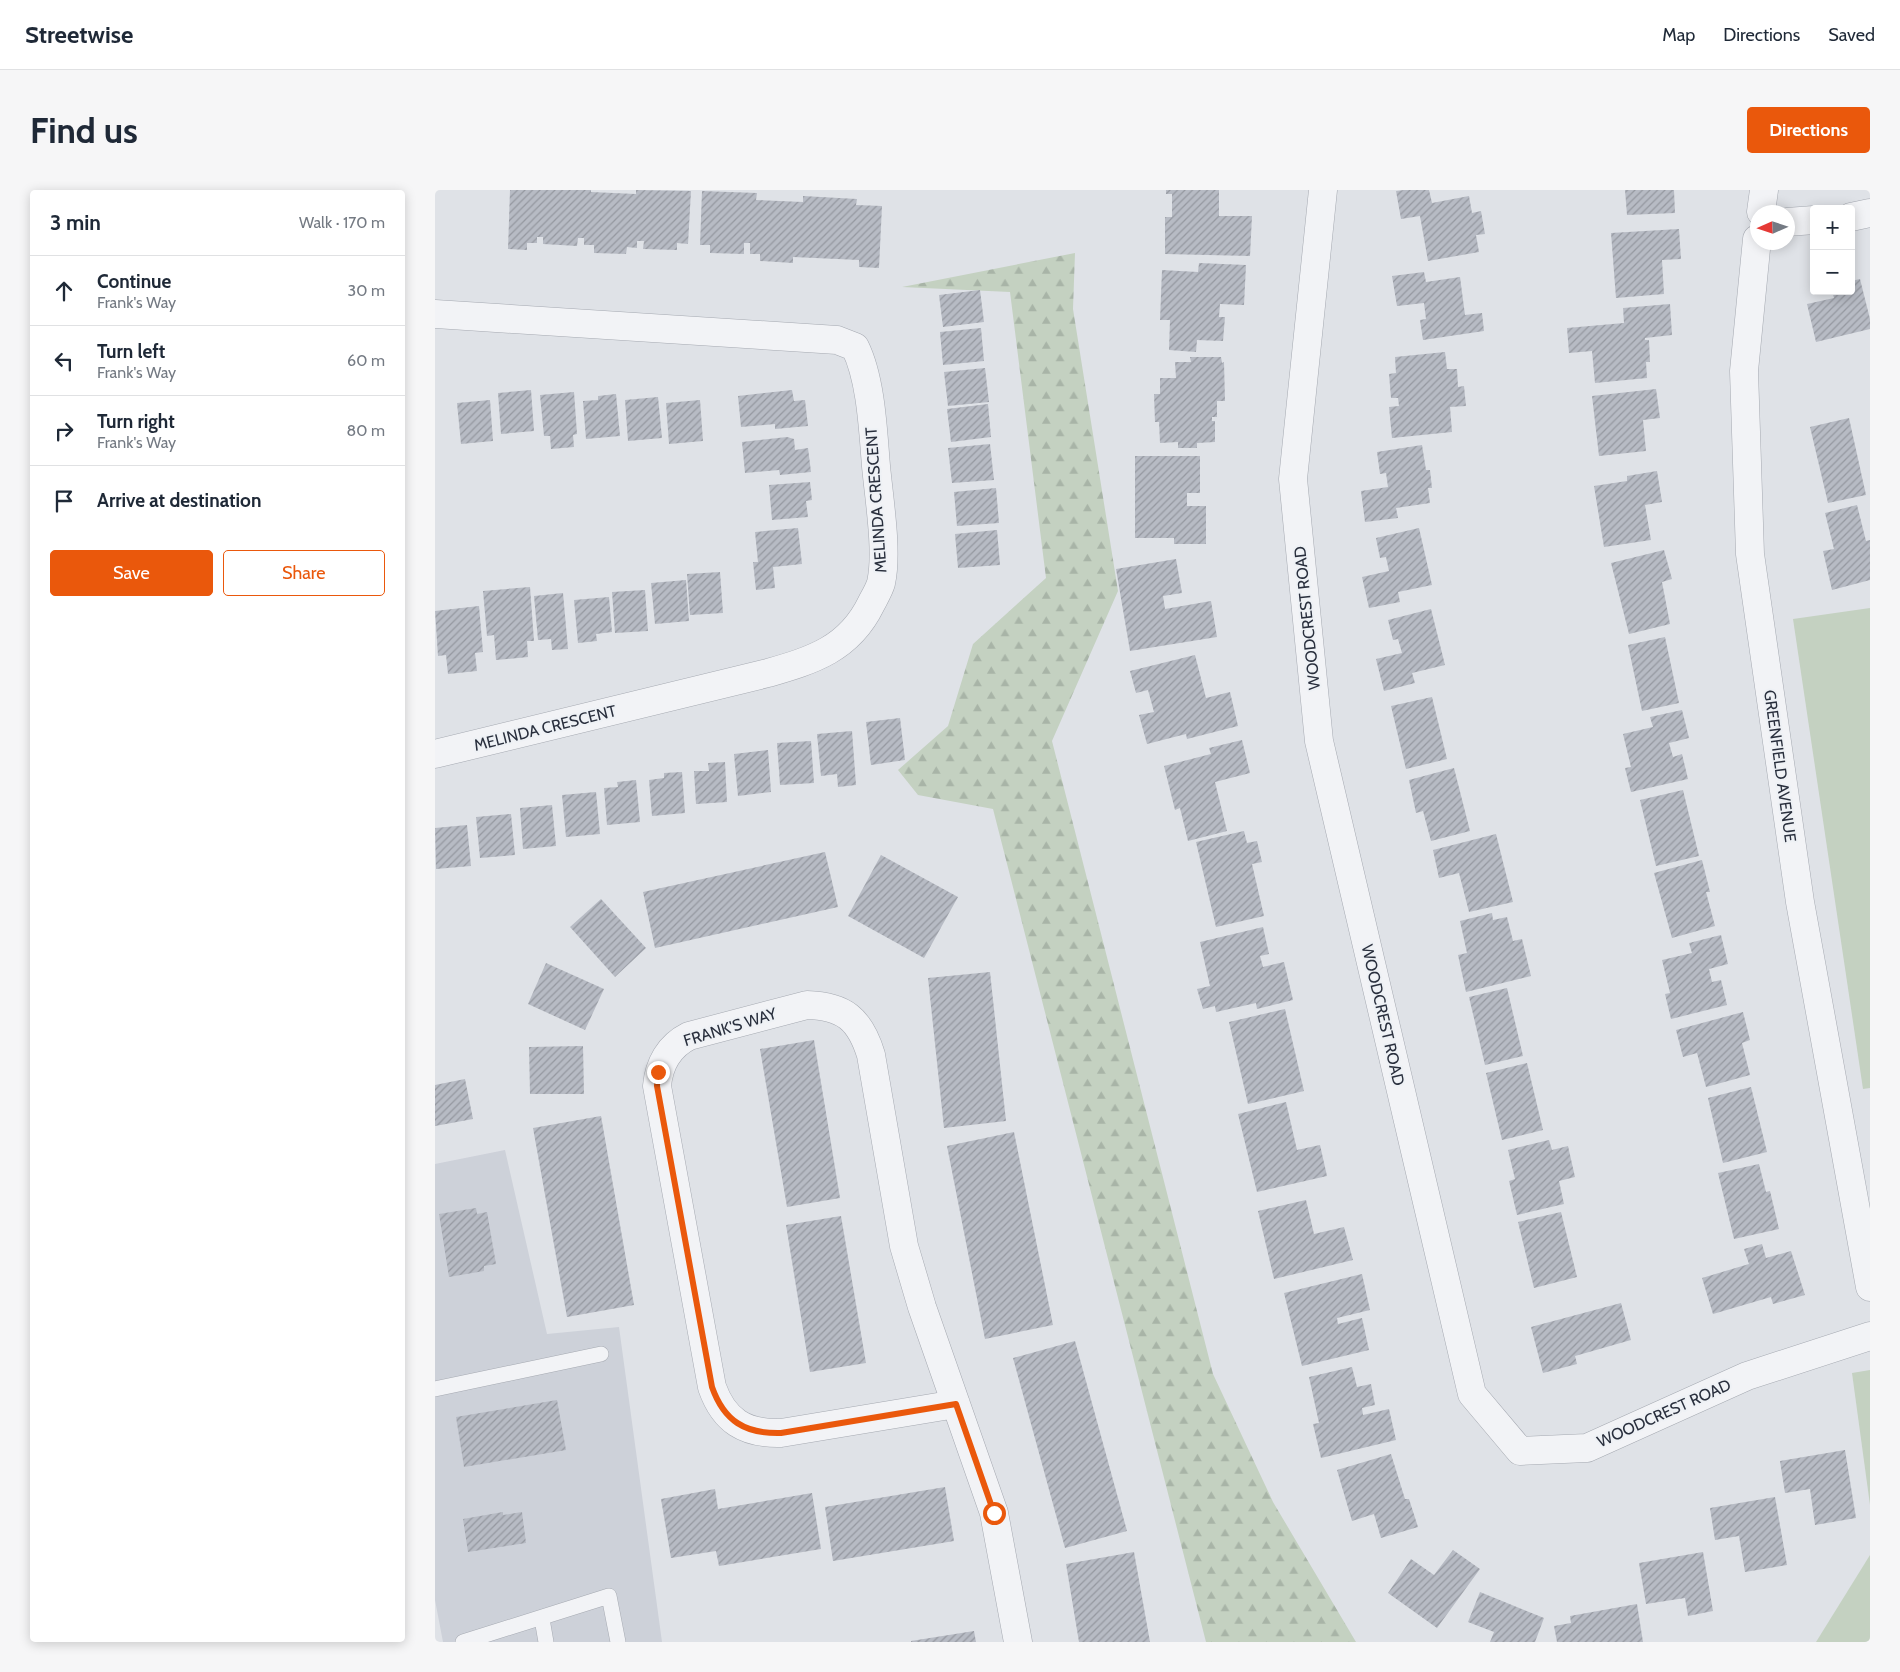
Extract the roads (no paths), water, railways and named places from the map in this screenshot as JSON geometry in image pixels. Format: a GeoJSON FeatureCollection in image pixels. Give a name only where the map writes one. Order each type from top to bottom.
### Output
{"type":"FeatureCollection","features":[{"type":"Feature","properties":{"kind":"street","name":"WOODCREST ROAD"},"geometry":{"type":"LineString","coordinates":[[1323,190],[1293,479],[1319,740],[1472,1394],[1520,1450],[1587,1448],[1747,1376],[1870,1336]]}},
{"type":"Feature","properties":{"kind":"street"},"geometry":{"type":"LineString","coordinates":[[1762,205],[1764,190]]}},
{"type":"Feature","properties":{"kind":"street"},"geometry":{"type":"LineString","coordinates":[[1855,216],[1870,213]]}},
{"type":"Feature","properties":{"kind":"street"},"geometry":{"type":"LineString","coordinates":[[1795,221],[1810,220]]}},
{"type":"Feature","properties":{"kind":"street","name":"GREENFIELD AVENUE"},"geometry":{"type":"LineString","coordinates":[[1756,250],[1744,371],[1750,554],[1800,902],[1870,1287]]}},
{"type":"Feature","properties":{"kind":"street","name":"MELINDA CRESCENT"},"geometry":{"type":"LineString","coordinates":[[435,314],[837,340],[855,347],[863,363],[875,446],[883,552],[881,584],[854,631],[831,650],[803,663],[435,754]]}},
{"type":"Feature","properties":{"kind":"street","name":"FRANK'S WAY"},"geometry":{"type":"LineString","coordinates":[[956,1404],[781,1433],[763,1434],[744,1429],[718,1404],[712,1387],[657,1086],[658,1072],[663,1060],[678,1042],[689,1036],[807,1005],[822,1005],[837,1009],[848,1015],[858,1025],[866,1039],[871,1055],[904,1246],[922,1307],[956,1404],[994,1513],[1018,1642]]}},
{"type":"Feature","properties":{"kind":"lane"},"geometry":{"type":"LineString","coordinates":[[435,1389],[601,1354]]}},
{"type":"Feature","properties":{"kind":"lane"},"geometry":{"type":"LineString","coordinates":[[463,1642],[609,1596],[618,1642]]}},
{"type":"Feature","properties":{"kind":"lane"},"geometry":{"type":"LineString","coordinates":[[541,1618],[546,1642]]}}]}
